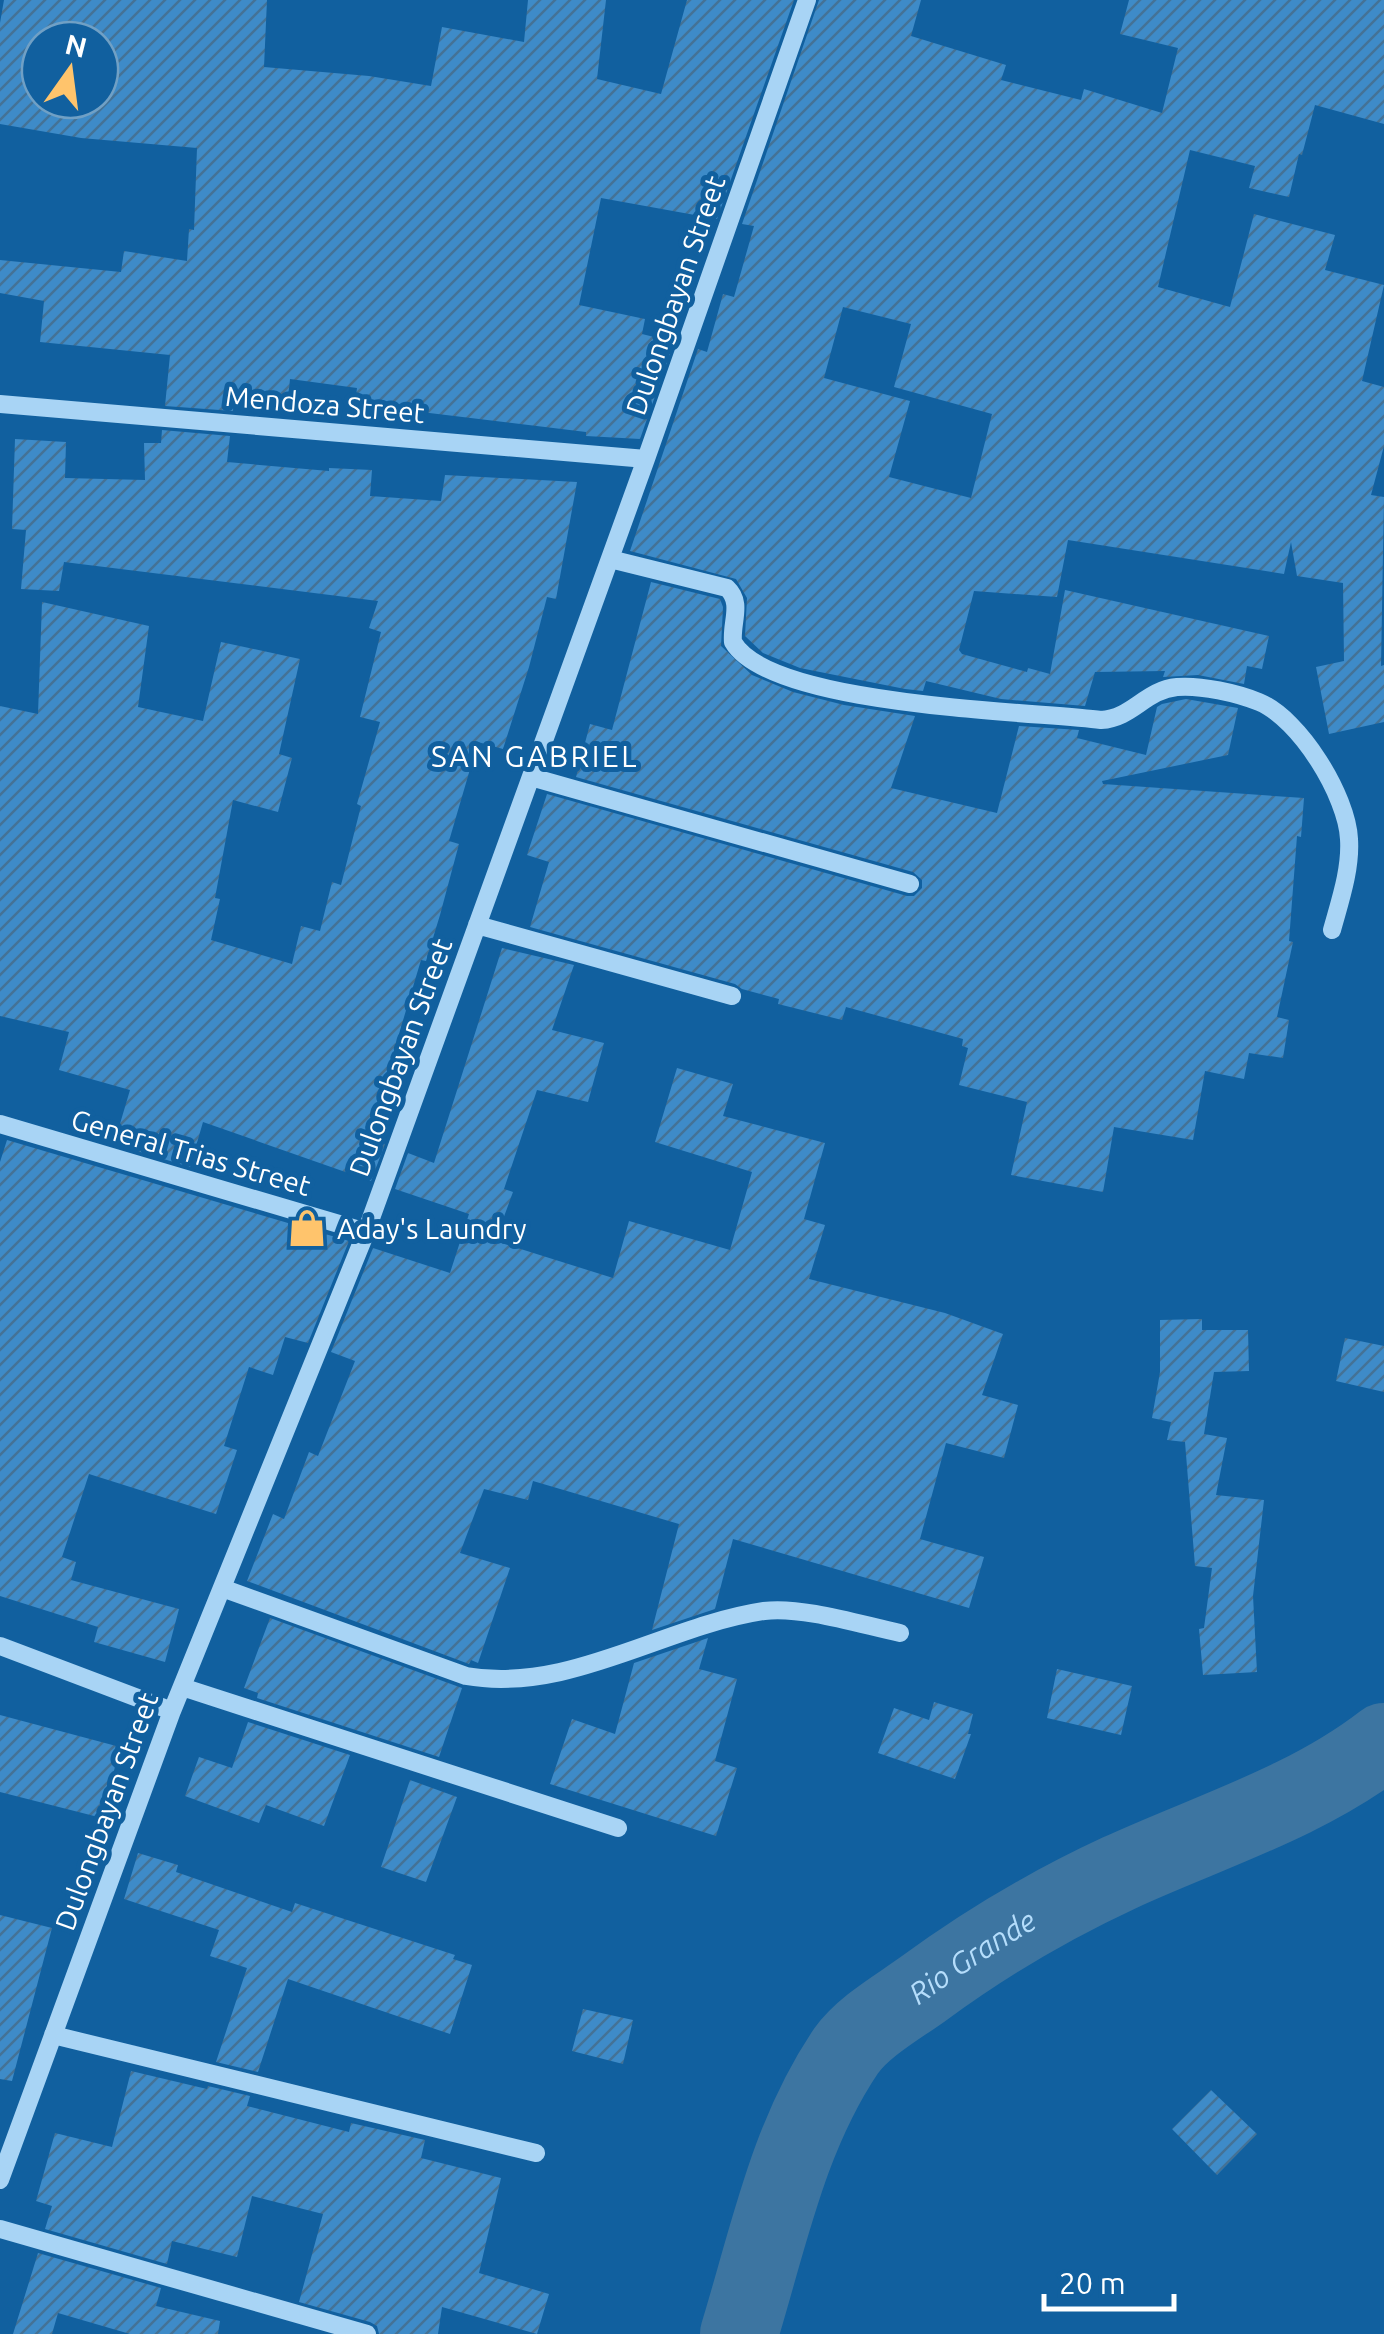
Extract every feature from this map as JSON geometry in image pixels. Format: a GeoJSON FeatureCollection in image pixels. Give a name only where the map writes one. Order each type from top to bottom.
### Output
{"type":"FeatureCollection","features":[{"type":"Feature","properties":{"kind":"street","name":"Dulongbayan Street"},"geometry":{"type":"LineString","coordinates":[[0,2180],[172,1711],[366,1232],[808,0]]}},
{"type":"Feature","properties":{"kind":"street","name":"Mendoza Street"},"geometry":{"type":"LineString","coordinates":[[0,404],[646,459]]}},
{"type":"Feature","properties":{"kind":"street"},"geometry":{"type":"LineString","coordinates":[[610,559],[726,588],[734,595],[736,607],[732,642],[746,657],[784,678],[860,696],[1101,720],[1120,718],[1160,690],[1176,687],[1195,687],[1260,702],[1276,713],[1321,760],[1346,816],[1350,842],[1332,930]]}},
{"type":"Feature","properties":{"kind":"street"},"geometry":{"type":"LineString","coordinates":[[531,777],[910,884]]}},
{"type":"Feature","properties":{"kind":"street"},"geometry":{"type":"LineString","coordinates":[[478,924],[732,996]]}},
{"type":"Feature","properties":{"kind":"street","name":"General Trias Street"},"geometry":{"type":"LineString","coordinates":[[0,1124],[366,1232]]}},
{"type":"Feature","properties":{"kind":"street"},"geometry":{"type":"LineString","coordinates":[[222,1588],[466,1676],[488,1680],[517,1681],[563,1671],[768,1610],[900,1632]]}},
{"type":"Feature","properties":{"kind":"street"},"geometry":{"type":"LineString","coordinates":[[0,1646],[172,1711]]}},
{"type":"Feature","properties":{"kind":"street"},"geometry":{"type":"LineString","coordinates":[[182,1687],[618,1828]]}},
{"type":"Feature","properties":{"kind":"street"},"geometry":{"type":"LineString","coordinates":[[53,2035],[536,2153]]}},
{"type":"Feature","properties":{"kind":"street"},"geometry":{"type":"LineString","coordinates":[[0,2229],[367,2334]]}},
{"type":"Feature","properties":{"kind":"building"},"geometry":{"type":"Polygon","coordinates":[[[4,0],[267,0],[264,67],[431,86],[442,27],[524,42],[528,0],[606,0],[597,79],[661,94],[687,0],[794,0],[717,219],[601,198],[579,305],[645,319],[642,334],[674,342],[640,439],[586,436],[586,432],[355,404],[357,388],[290,379],[288,401],[234,394],[233,411],[165,406],[170,355],[40,342],[44,301],[0,293],[0,260],[121,272],[124,251],[187,261],[189,229],[194,230],[197,148],[81,138],[0,124],[0,23],[4,0]]]}},
{"type":"Feature","properties":{"kind":"building"},"geometry":{"type":"Polygon","coordinates":[[[819,0],[921,0],[911,36],[1006,65],[1001,80],[1081,100],[1084,89],[1162,113],[1178,48],[1120,34],[1129,0],[1384,0],[1384,124],[1315,105],[1289,197],[1249,188],[1255,166],[1190,150],[1158,287],[1230,307],[1254,214],[1335,235],[1325,270],[1384,285],[1362,381],[1384,387],[1384,446],[1371,495],[1384,497],[1384,722],[1329,734],[1316,667],[1344,661],[1343,583],[1297,576],[1291,542],[1284,574],[1068,540],[1057,597],[974,591],[959,650],[1027,672],[1028,668],[1050,674],[1065,590],[1269,636],[1262,669],[1247,666],[1244,684],[1198,675],[1163,677],[1165,671],[1095,672],[1085,706],[1001,699],[926,681],[923,691],[905,689],[800,668],[763,653],[745,636],[747,598],[736,579],[630,551],[698,349],[707,352],[723,294],[734,297],[754,226],[742,224],[819,0]],[[843,307],[824,378],[910,401],[889,477],[971,498],[992,414],[894,387],[911,324],[843,307]]]}},
{"type":"Feature","properties":{"kind":"building"},"geometry":{"type":"Polygon","coordinates":[[[162,430],[230,436],[227,462],[329,471],[372,470],[370,496],[441,501],[445,475],[577,482],[556,599],[547,597],[503,749],[478,742],[449,841],[459,844],[440,915],[426,961],[421,960],[368,1138],[385,1144],[371,1181],[203,1122],[190,1167],[114,1144],[130,1090],[59,1070],[69,1032],[0,1016],[0,706],[38,714],[42,602],[149,626],[138,707],[203,721],[221,642],[300,659],[279,754],[292,758],[278,812],[233,800],[211,940],[292,964],[301,926],[320,931],[332,882],[341,885],[361,806],[357,804],[380,722],[360,717],[381,632],[369,628],[378,601],[64,562],[59,591],[21,589],[26,530],[12,529],[15,439],[66,442],[65,478],[145,480],[144,443],[161,443],[162,430]]]}},
{"type":"Feature","properties":{"kind":"building"},"geometry":{"type":"Polygon","coordinates":[[[651,582],[720,599],[721,646],[752,675],[793,692],[844,705],[915,716],[891,788],[997,813],[1019,726],[1079,730],[1077,738],[1146,755],[1157,707],[1162,704],[1186,699],[1238,708],[1228,755],[1102,781],[1304,798],[1301,837],[1297,836],[1289,941],[1293,942],[1277,1017],[1289,1020],[1283,1058],[1249,1053],[1244,1079],[1205,1071],[1193,1140],[1114,1127],[1103,1192],[1011,1175],[1027,1102],[959,1085],[968,1048],[962,1046],[963,1039],[846,1007],[842,1020],[778,1004],[779,999],[735,984],[530,927],[549,862],[527,855],[547,794],[907,896],[914,896],[922,888],[922,880],[913,872],[576,777],[590,724],[612,730],[651,582]]]}},
{"type":"Feature","properties":{"kind":"building"},"geometry":{"type":"Polygon","coordinates":[[[502,948],[574,965],[552,1030],[604,1043],[588,1102],[537,1090],[504,1189],[513,1192],[495,1241],[613,1278],[629,1221],[730,1250],[752,1172],[655,1142],[677,1068],[733,1084],[723,1116],[825,1143],[804,1219],[825,1225],[809,1279],[945,1313],[1003,1334],[982,1395],[1018,1405],[1004,1458],[946,1443],[920,1539],[984,1557],[969,1608],[733,1539],[715,1609],[652,1630],[679,1524],[533,1481],[528,1500],[484,1489],[460,1553],[510,1568],[478,1663],[471,1660],[469,1664],[247,1581],[273,1514],[284,1519],[309,1452],[318,1456],[355,1361],[331,1352],[373,1248],[450,1273],[469,1214],[395,1189],[408,1153],[434,1163],[502,948]]]}},
{"type":"Feature","properties":{"kind":"building"},"geometry":{"type":"Polygon","coordinates":[[[7,1140],[349,1241],[308,1343],[285,1337],[273,1375],[249,1367],[224,1446],[237,1450],[216,1514],[89,1474],[62,1557],[76,1562],[71,1580],[179,1609],[165,1662],[94,1642],[98,1627],[0,1596],[0,1162],[7,1140]]]}},
{"type":"Feature","properties":{"kind":"building"},"geometry":{"type":"Polygon","coordinates":[[[1202,1319],[1202,1330],[1248,1330],[1249,1371],[1214,1372],[1204,1434],[1227,1438],[1216,1495],[1264,1500],[1253,1596],[1257,1672],[1203,1675],[1199,1629],[1204,1628],[1212,1568],[1195,1566],[1185,1442],[1167,1440],[1171,1422],[1152,1418],[1160,1372],[1160,1320],[1202,1319]]]}},
{"type":"Feature","properties":{"kind":"building"},"geometry":{"type":"Polygon","coordinates":[[[1345,1338],[1384,1346],[1384,1392],[1336,1381],[1345,1338]]]}},
{"type":"Feature","properties":{"kind":"building"},"geometry":{"type":"Polygon","coordinates":[[[270,1618],[462,1688],[439,1757],[257,1698],[258,1693],[244,1688],[270,1618]]]}},
{"type":"Feature","properties":{"kind":"building"},"geometry":{"type":"Polygon","coordinates":[[[708,1638],[699,1669],[737,1679],[715,1761],[737,1768],[716,1836],[550,1784],[572,1719],[615,1734],[634,1663],[708,1638]]]}},
{"type":"Feature","properties":{"kind":"building"},"geometry":{"type":"Polygon","coordinates":[[[1057,1669],[1132,1686],[1121,1735],[1047,1718],[1057,1669]]]}},
{"type":"Feature","properties":{"kind":"building"},"geometry":{"type":"Polygon","coordinates":[[[934,1702],[973,1714],[971,1734],[955,1779],[878,1753],[894,1708],[929,1720],[934,1702]]]}},
{"type":"Feature","properties":{"kind":"building"},"geometry":{"type":"Polygon","coordinates":[[[0,1715],[120,1747],[102,1818],[0,1792],[0,1715]]]}},
{"type":"Feature","properties":{"kind":"building"},"geometry":{"type":"Polygon","coordinates":[[[248,1722],[350,1755],[324,1826],[266,1805],[259,1823],[185,1796],[199,1757],[232,1768],[248,1722]]]}},
{"type":"Feature","properties":{"kind":"building"},"geometry":{"type":"Polygon","coordinates":[[[410,1780],[457,1797],[426,1882],[381,1867],[410,1780]]]}},
{"type":"Feature","properties":{"kind":"building"},"geometry":{"type":"Polygon","coordinates":[[[138,1853],[178,1865],[176,1872],[292,1912],[295,1903],[455,1955],[453,1959],[472,1965],[450,2034],[288,1979],[258,2072],[216,2062],[247,1968],[210,1956],[219,1930],[124,1899],[138,1853]]]}},
{"type":"Feature","properties":{"kind":"building"},"geometry":{"type":"Polygon","coordinates":[[[0,1915],[52,1928],[12,2081],[0,2079],[0,1915]]]}},
{"type":"Feature","properties":{"kind":"building"},"geometry":{"type":"Polygon","coordinates":[[[583,2009],[633,2020],[623,2064],[572,2051],[583,2009]]]}},
{"type":"Feature","properties":{"kind":"building"},"geometry":{"type":"Polygon","coordinates":[[[131,2071],[250,2096],[247,2106],[349,2132],[351,2123],[425,2140],[421,2158],[501,2178],[479,2273],[549,2294],[537,2334],[442,2307],[438,2334],[379,2334],[377,2326],[370,2322],[299,2302],[323,2214],[252,2196],[237,2257],[172,2241],[167,2264],[45,2229],[52,2206],[36,2201],[55,2133],[112,2147],[131,2071]]]}},
{"type":"Feature","properties":{"kind":"building"},"geometry":{"type":"Polygon","coordinates":[[[1211,2090],[1257,2134],[1217,2175],[1172,2129],[1211,2090]]]}},
{"type":"Feature","properties":{"kind":"building"},"geometry":{"type":"Polygon","coordinates":[[[38,2253],[161,2288],[156,2306],[220,2321],[218,2334],[130,2334],[58,2313],[52,2334],[13,2334],[38,2253]]]}},
{"type":"Feature","properties":{"kind":"waterway","name":"Rio Grande"},"geometry":{"type":"LineString","coordinates":[[739,2334],[795,2152],[826,2084],[862,2033],[970,1956],[1043,1912],[1119,1873],[1289,1799],[1384,1742]]}},
{"type":"Feature","properties":{"kind":"place","name":"Aday's Laundry"},"geometry":{"type":"Point","coordinates":[307,1228]}},
{"type":"Feature","properties":{"kind":"district","name":"SAN GABRIEL"},"geometry":{"type":"Point","coordinates":[535,756]}}]}
